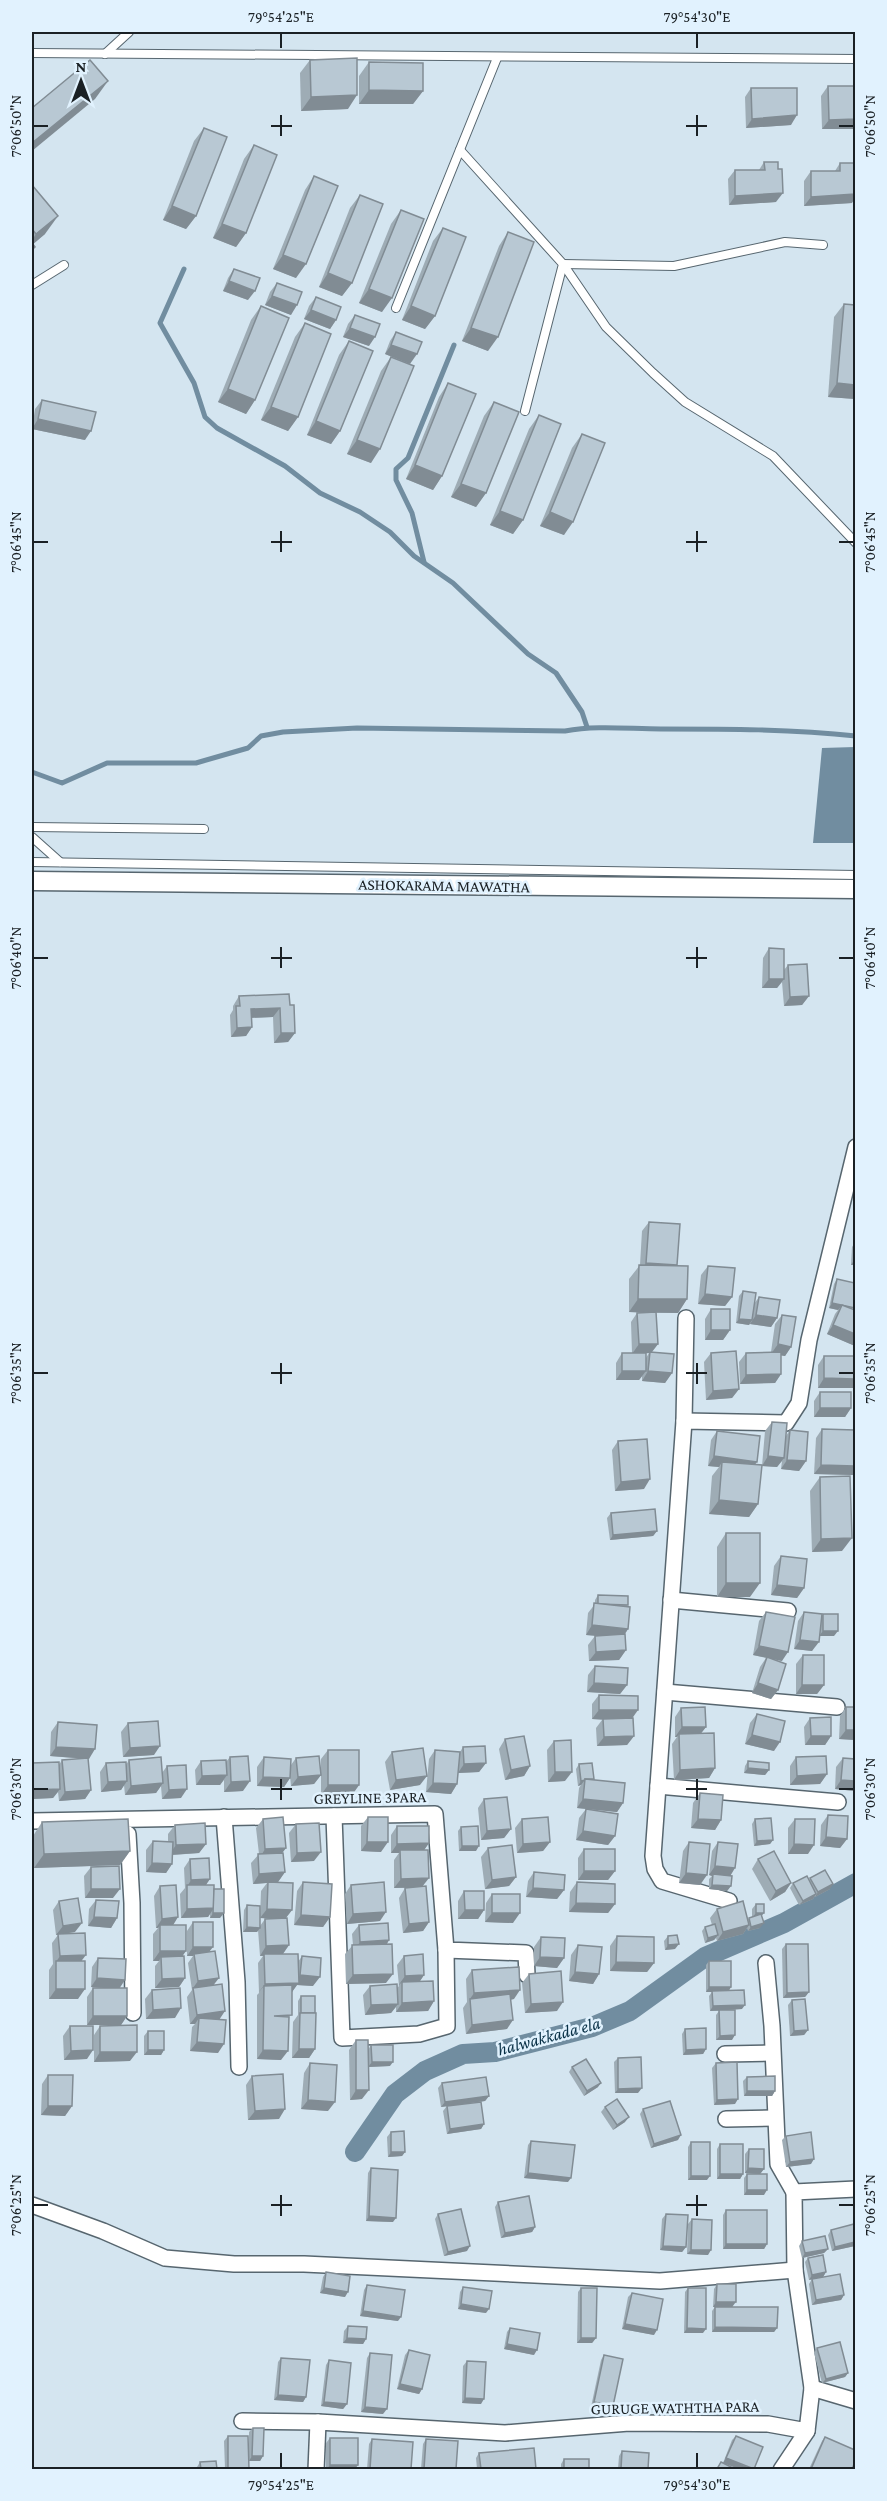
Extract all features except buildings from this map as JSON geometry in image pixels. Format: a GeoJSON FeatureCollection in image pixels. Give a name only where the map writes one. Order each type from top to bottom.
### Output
{"type":"FeatureCollection","features":[{"type":"Feature","properties":{"kind":"street","name":"ASHOKARAMA MAWATHA"},"geometry":{"type":"LineString","coordinates":[[32,881],[855,889]]}},
{"type":"Feature","properties":{"kind":"street"},"geometry":{"type":"LineString","coordinates":[[684,1421],[786,1423],[799,1403],[809,1340],[855,1147]]}},
{"type":"Feature","properties":{"kind":"street"},"geometry":{"type":"LineString","coordinates":[[686,1318],[684,1421],[653,1856],[655,1869],[662,1881],[729,1901]]}},
{"type":"Feature","properties":{"kind":"street"},"geometry":{"type":"LineString","coordinates":[[671,1600],[788,1611]]}},
{"type":"Feature","properties":{"kind":"street"},"geometry":{"type":"LineString","coordinates":[[665,1692],[837,1707]]}},
{"type":"Feature","properties":{"kind":"street"},"geometry":{"type":"LineString","coordinates":[[658,1786],[838,1802]]}},
{"type":"Feature","properties":{"kind":"street","name":"GREYLINE 3PARA"},"geometry":{"type":"LineString","coordinates":[[32,1821],[435,1814],[446,1950]]}},
{"type":"Feature","properties":{"kind":"street"},"geometry":{"type":"LineString","coordinates":[[334,1816],[342,2038],[419,2034],[447,2026],[446,1950],[526,1953],[527,1975]]}},
{"type":"Feature","properties":{"kind":"street"},"geometry":{"type":"LineString","coordinates":[[224,1817],[237,1982],[239,2067]]}},
{"type":"Feature","properties":{"kind":"street"},"geometry":{"type":"LineString","coordinates":[[127,1819],[132,1903],[133,2013]]}},
{"type":"Feature","properties":{"kind":"street"},"geometry":{"type":"LineString","coordinates":[[766,1963],[778,2164],[794,2192],[795,2270],[812,2388],[807,2431],[781,2469]]}},
{"type":"Feature","properties":{"kind":"street"},"geometry":{"type":"LineString","coordinates":[[725,2054],[772,2053]]}},
{"type":"Feature","properties":{"kind":"street"},"geometry":{"type":"LineString","coordinates":[[726,2119],[775,2118]]}},
{"type":"Feature","properties":{"kind":"street"},"geometry":{"type":"LineString","coordinates":[[794,2192],[855,2189]]}},
{"type":"Feature","properties":{"kind":"street"},"geometry":{"type":"LineString","coordinates":[[32,2205],[103,2231],[165,2258],[234,2264],[303,2264],[660,2281],[795,2270]]}},
{"type":"Feature","properties":{"kind":"street"},"geometry":{"type":"LineString","coordinates":[[812,2388],[855,2401]]}},
{"type":"Feature","properties":{"kind":"street","name":"GURUGE WATHTHA PARA"},"geometry":{"type":"LineString","coordinates":[[242,2421],[318,2422],[505,2433],[629,2423],[768,2424],[807,2431]]}},
{"type":"Feature","properties":{"kind":"street"},"geometry":{"type":"LineString","coordinates":[[316,2469],[318,2422]]}},
{"type":"Feature","properties":{"kind":"lane"},"geometry":{"type":"LineString","coordinates":[[105,54],[129,32]]}},
{"type":"Feature","properties":{"kind":"lane"},"geometry":{"type":"LineString","coordinates":[[32,53],[855,59]]}},
{"type":"Feature","properties":{"kind":"lane"},"geometry":{"type":"LineString","coordinates":[[396,308],[497,58]]}},
{"type":"Feature","properties":{"kind":"lane"},"geometry":{"type":"LineString","coordinates":[[460,150],[563,264],[606,327],[685,402],[773,456],[855,543]]}},
{"type":"Feature","properties":{"kind":"lane"},"geometry":{"type":"LineString","coordinates":[[563,264],[674,266],[785,242],[823,245]]}},
{"type":"Feature","properties":{"kind":"lane"},"geometry":{"type":"LineString","coordinates":[[525,411],[563,264]]}},
{"type":"Feature","properties":{"kind":"lane"},"geometry":{"type":"LineString","coordinates":[[32,285],[64,265]]}},
{"type":"Feature","properties":{"kind":"lane"},"geometry":{"type":"LineString","coordinates":[[32,827],[204,829]]}},
{"type":"Feature","properties":{"kind":"lane"},"geometry":{"type":"LineString","coordinates":[[32,837],[60,862]]}},
{"type":"Feature","properties":{"kind":"lane"},"geometry":{"type":"LineString","coordinates":[[32,861],[855,874]]}},
{"type":"Feature","properties":{"kind":"water"},"geometry":{"type":"Polygon","coordinates":[[[855,747],[855,843],[813,843],[822,748],[855,747]]]}},
{"type":"Feature","properties":{"kind":"waterway"},"geometry":{"type":"LineString","coordinates":[[184,269],[160,323],[194,383],[205,417],[217,428],[285,466],[320,493],[360,512],[390,532],[414,556],[453,583],[528,654],[556,673],[582,712],[587,727]]}},
{"type":"Feature","properties":{"kind":"waterway"},"geometry":{"type":"LineString","coordinates":[[424,562],[412,513],[396,480],[396,469],[408,458],[454,345]]}},
{"type":"Feature","properties":{"kind":"waterway"},"geometry":{"type":"LineString","coordinates":[[32,772],[62,783],[107,763],[196,763],[248,748],[261,736],[283,732],[357,728],[565,731],[601,728],[734,729],[856,736]]}},
{"type":"Feature","properties":{"kind":"waterway","name":"halwakkada ela"},"geometry":{"type":"LineString","coordinates":[[355,2152],[395,2094],[425,2071],[463,2054],[495,2052],[592,2027],[630,2011],[705,1957],[784,1923],[856,1883]]}}]}
